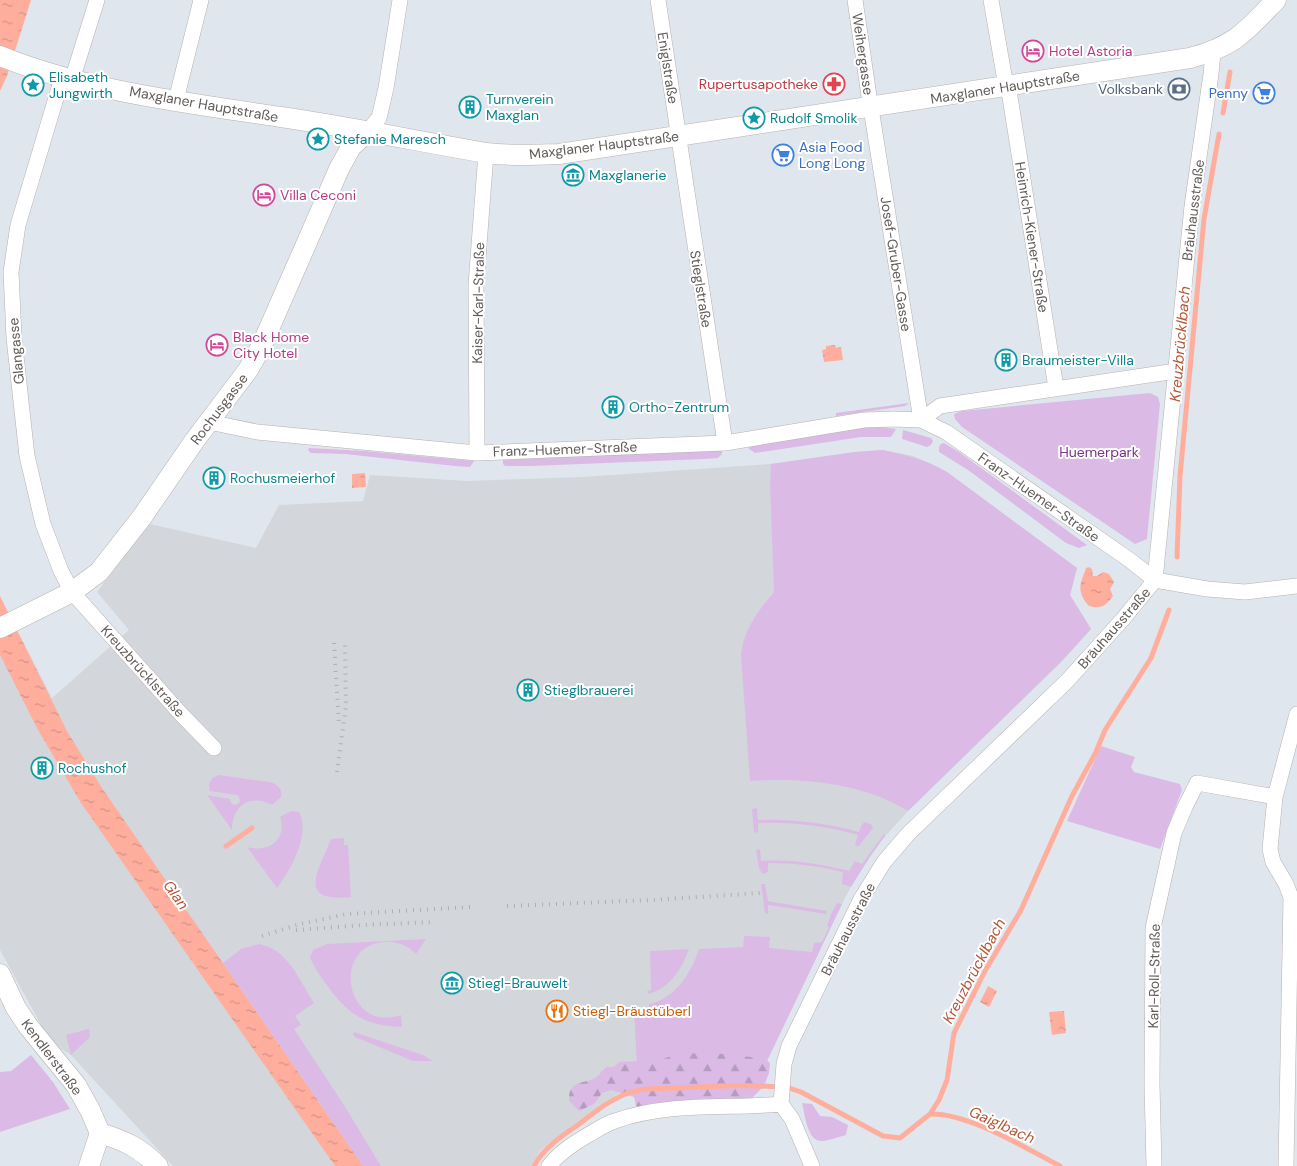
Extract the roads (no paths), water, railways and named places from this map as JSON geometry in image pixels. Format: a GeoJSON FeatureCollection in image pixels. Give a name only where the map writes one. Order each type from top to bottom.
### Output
{"type":"FeatureCollection","features":[{"type":"Feature","properties":{"kind":"street","name":"Glangasse"},"geometry":{"type":"LineString","coordinates":[[72,592],[61,571],[43,524],[27,456],[14,338],[11,272],[18,225],[67,79],[97,0]]}},
{"type":"Feature","properties":{"kind":"street"},"geometry":{"type":"LineString","coordinates":[[176,100],[200,0]]}},
{"type":"Feature","properties":{"kind":"street"},"geometry":{"type":"LineString","coordinates":[[367,132],[379,118],[386,88],[400,0]]}},
{"type":"Feature","properties":{"kind":"street","name":"Eniglstraße"},"geometry":{"type":"LineString","coordinates":[[658,0],[679,136]]}},
{"type":"Feature","properties":{"kind":"street","name":"Weihergasse"},"geometry":{"type":"LineString","coordinates":[[855,0],[870,107]]}},
{"type":"Feature","properties":{"kind":"street","name":"Heinrich-Kiener-Straße"},"geometry":{"type":"LineString","coordinates":[[991,0],[1007,86],[1056,388]]}},
{"type":"Feature","properties":{"kind":"street","name":"Maxglaner Hauptstraße"},"geometry":{"type":"LineString","coordinates":[[7,59],[67,79],[176,100],[486,153],[522,155],[559,154],[1182,60],[1213,52],[1230,44],[1243,34],[1276,0]]}},
{"type":"Feature","properties":{"kind":"street","name":"Bräuhausstraße"},"geometry":{"type":"LineString","coordinates":[[781,1100],[783,1072],[789,1046],[861,899],[884,862],[908,834],[1068,681],[1155,580],[1192,206],[1213,52]]}},
{"type":"Feature","properties":{"kind":"street","name":"Josef-Gruber-Gasse"},"geometry":{"type":"LineString","coordinates":[[870,107],[921,420]]}},
{"type":"Feature","properties":{"kind":"street","name":"Rochusgasse"},"geometry":{"type":"LineString","coordinates":[[9,624],[72,592],[99,572],[142,517],[248,370],[262,347],[339,169],[351,147],[367,132]]}},
{"type":"Feature","properties":{"kind":"street","name":"Stieglstraße"},"geometry":{"type":"LineString","coordinates":[[679,136],[725,443]]}},
{"type":"Feature","properties":{"kind":"street","name":"Kaiser-Karl-Straße"},"geometry":{"type":"LineString","coordinates":[[477,453],[476,285],[486,153]]}},
{"type":"Feature","properties":{"kind":"street"},"geometry":{"type":"LineString","coordinates":[[921,420],[940,406],[1176,371]]}},
{"type":"Feature","properties":{"kind":"street","name":"Franz-Huemer-Straße"},"geometry":{"type":"LineString","coordinates":[[209,422],[257,432],[477,453],[725,443],[864,420],[894,418],[921,420],[946,432],[1131,561],[1155,580]]}},
{"type":"Feature","properties":{"kind":"street"},"geometry":{"type":"LineString","coordinates":[[1155,580],[1235,592],[1297,586]]}},
{"type":"Feature","properties":{"kind":"street","name":"Kreuzbrücklstraße"},"geometry":{"type":"LineString","coordinates":[[72,592],[180,713],[214,748]]}},
{"type":"Feature","properties":{"kind":"street"},"geometry":{"type":"LineString","coordinates":[[1286,1166],[1291,897],[1274,862],[1270,849],[1275,797],[1297,714]]}},
{"type":"Feature","properties":{"kind":"street","name":"Karl-Roll-Straße"},"geometry":{"type":"LineString","coordinates":[[1154,1166],[1152,1084],[1153,928],[1174,833],[1197,783],[1275,797]]}},
{"type":"Feature","properties":{"kind":"street","name":"Kendlerstraße"},"geometry":{"type":"LineString","coordinates":[[0,974],[16,1008],[28,1026],[76,1085],[100,1133]]}},
{"type":"Feature","properties":{"kind":"street"},"geometry":{"type":"LineString","coordinates":[[549,1166],[567,1149],[612,1121],[641,1113],[665,1110],[781,1100],[792,1119],[812,1166]]}},
{"type":"Feature","properties":{"kind":"street"},"geometry":{"type":"LineString","coordinates":[[89,1166],[100,1133],[127,1142],[158,1166]]}},
{"type":"Feature","properties":{"kind":"water"},"geometry":{"type":"Polygon","coordinates":[[[0,0],[31,0],[7,76],[0,91],[0,0]]]}},
{"type":"Feature","properties":{"kind":"water"},"geometry":{"type":"Polygon","coordinates":[[[835,345],[836,348],[841,347],[843,360],[824,362],[822,350],[826,349],[826,346],[835,345]]]}},
{"type":"Feature","properties":{"kind":"water"},"geometry":{"type":"Polygon","coordinates":[[[365,473],[366,487],[352,488],[352,474],[365,473]]]}},
{"type":"Feature","properties":{"kind":"water"},"geometry":{"type":"Polygon","coordinates":[[[1086,568],[1092,569],[1093,576],[1103,572],[1109,574],[1114,582],[1110,589],[1113,596],[1108,603],[1102,606],[1089,606],[1082,596],[1080,588],[1086,568]]]}},
{"type":"Feature","properties":{"kind":"water"},"geometry":{"type":"Polygon","coordinates":[[[0,596],[67,731],[102,788],[363,1166],[335,1166],[81,803],[38,730],[0,655],[0,596]]]}},
{"type":"Feature","properties":{"kind":"water"},"geometry":{"type":"Polygon","coordinates":[[[988,986],[997,991],[989,1007],[980,1002],[988,986]]]}},
{"type":"Feature","properties":{"kind":"water"},"geometry":{"type":"Polygon","coordinates":[[[1064,1011],[1066,1033],[1052,1035],[1049,1012],[1064,1011]]]}},
{"type":"Feature","properties":{"kind":"waterway","name":"Kreuzbrücklbach"},"geometry":{"type":"LineString","coordinates":[[1223,113],[1230,72]]}},
{"type":"Feature","properties":{"kind":"waterway","name":"Kreuzbrücklbach"},"geometry":{"type":"LineString","coordinates":[[1177,557],[1180,476],[1204,219],[1219,134]]}},
{"type":"Feature","properties":{"kind":"waterway","name":"Kreuzbrücklbach"},"geometry":{"type":"LineString","coordinates":[[534,1166],[552,1144],[602,1107],[626,1094],[641,1090],[734,1086],[789,1088],[801,1092],[883,1136],[900,1138],[930,1114],[939,1100],[947,1080],[954,1033],[985,971],[1021,910],[1072,796],[1096,752],[1105,730],[1151,658],[1169,610]]}},
{"type":"Feature","properties":{"kind":"waterway"},"geometry":{"type":"LineString","coordinates":[[226,846],[252,828]]}},
{"type":"Feature","properties":{"kind":"waterway","name":"Gaiglbach"},"geometry":{"type":"LineString","coordinates":[[930,1114],[945,1115],[979,1125],[1014,1141],[1060,1166]]}},
{"type":"Feature","properties":{"kind":"railway"},"geometry":{"type":"LineString","coordinates":[[337,772],[346,706],[345,642]]}},
{"type":"Feature","properties":{"kind":"railway"},"geometry":{"type":"LineString","coordinates":[[334,643],[339,725]]}},
{"type":"Feature","properties":{"kind":"railway"},"geometry":{"type":"LineString","coordinates":[[507,906],[760,893]]}},
{"type":"Feature","properties":{"kind":"railway"},"geometry":{"type":"LineString","coordinates":[[262,936],[300,924],[347,914],[471,907]]}},
{"type":"Feature","properties":{"kind":"railway"},"geometry":{"type":"LineString","coordinates":[[296,930],[434,922]]}},
{"type":"Feature","properties":{"kind":"place","name":"Hotel Astoria"},"geometry":{"type":"Point","coordinates":[1033,51]}},
{"type":"Feature","properties":{"kind":"place","name":"Rupertusapotheke"},"geometry":{"type":"Point","coordinates":[834,84]}},
{"type":"Feature","properties":{"kind":"place","name":"Elisabeth Jungwirth"},"geometry":{"type":"Point","coordinates":[33,85]}},
{"type":"Feature","properties":{"kind":"place","name":"Volksbank"},"geometry":{"type":"Point","coordinates":[1179,89]}},
{"type":"Feature","properties":{"kind":"place","name":"Penny"},"geometry":{"type":"Point","coordinates":[1264,93]}},
{"type":"Feature","properties":{"kind":"place","name":"Turnverein Maxglan"},"geometry":{"type":"Point","coordinates":[470,107]}},
{"type":"Feature","properties":{"kind":"place","name":"Rudolf Smolik"},"geometry":{"type":"Point","coordinates":[754,118]}},
{"type":"Feature","properties":{"kind":"place","name":"Stefanie Maresch"},"geometry":{"type":"Point","coordinates":[318,139]}},
{"type":"Feature","properties":{"kind":"place","name":"Asia Food Long Long"},"geometry":{"type":"Point","coordinates":[783,155]}},
{"type":"Feature","properties":{"kind":"place","name":"Maxglanerie"},"geometry":{"type":"Point","coordinates":[573,175]}},
{"type":"Feature","properties":{"kind":"place","name":"Villa Ceconi"},"geometry":{"type":"Point","coordinates":[264,195]}},
{"type":"Feature","properties":{"kind":"place","name":"Black Home City Hotel"},"geometry":{"type":"Point","coordinates":[217,345]}},
{"type":"Feature","properties":{"kind":"place","name":"Braumeister-Villa"},"geometry":{"type":"Point","coordinates":[1006,360]}},
{"type":"Feature","properties":{"kind":"place","name":"Ortho-Zentrum"},"geometry":{"type":"Point","coordinates":[613,407]}},
{"type":"Feature","properties":{"kind":"place","name":"Rochusmeierhof"},"geometry":{"type":"Point","coordinates":[214,478]}},
{"type":"Feature","properties":{"kind":"place","name":"Stieglbrauerei"},"geometry":{"type":"Point","coordinates":[528,690]}},
{"type":"Feature","properties":{"kind":"place","name":"Rochushof"},"geometry":{"type":"Point","coordinates":[42,768]}},
{"type":"Feature","properties":{"kind":"place","name":"Stiegl-Brauwelt"},"geometry":{"type":"Point","coordinates":[452,983]}},
{"type":"Feature","properties":{"kind":"place","name":"Stiegl-Bräustüberl"},"geometry":{"type":"Point","coordinates":[557,1011]}},
{"type":"Feature","properties":{"kind":"park label","name":"Huemerpark"},"geometry":{"type":"Point","coordinates":[1099,452]}},
{"type":"Feature","properties":{"kind":"water label","name":"Glan"},"geometry":{"type":"Point","coordinates":[176,895]}}]}
